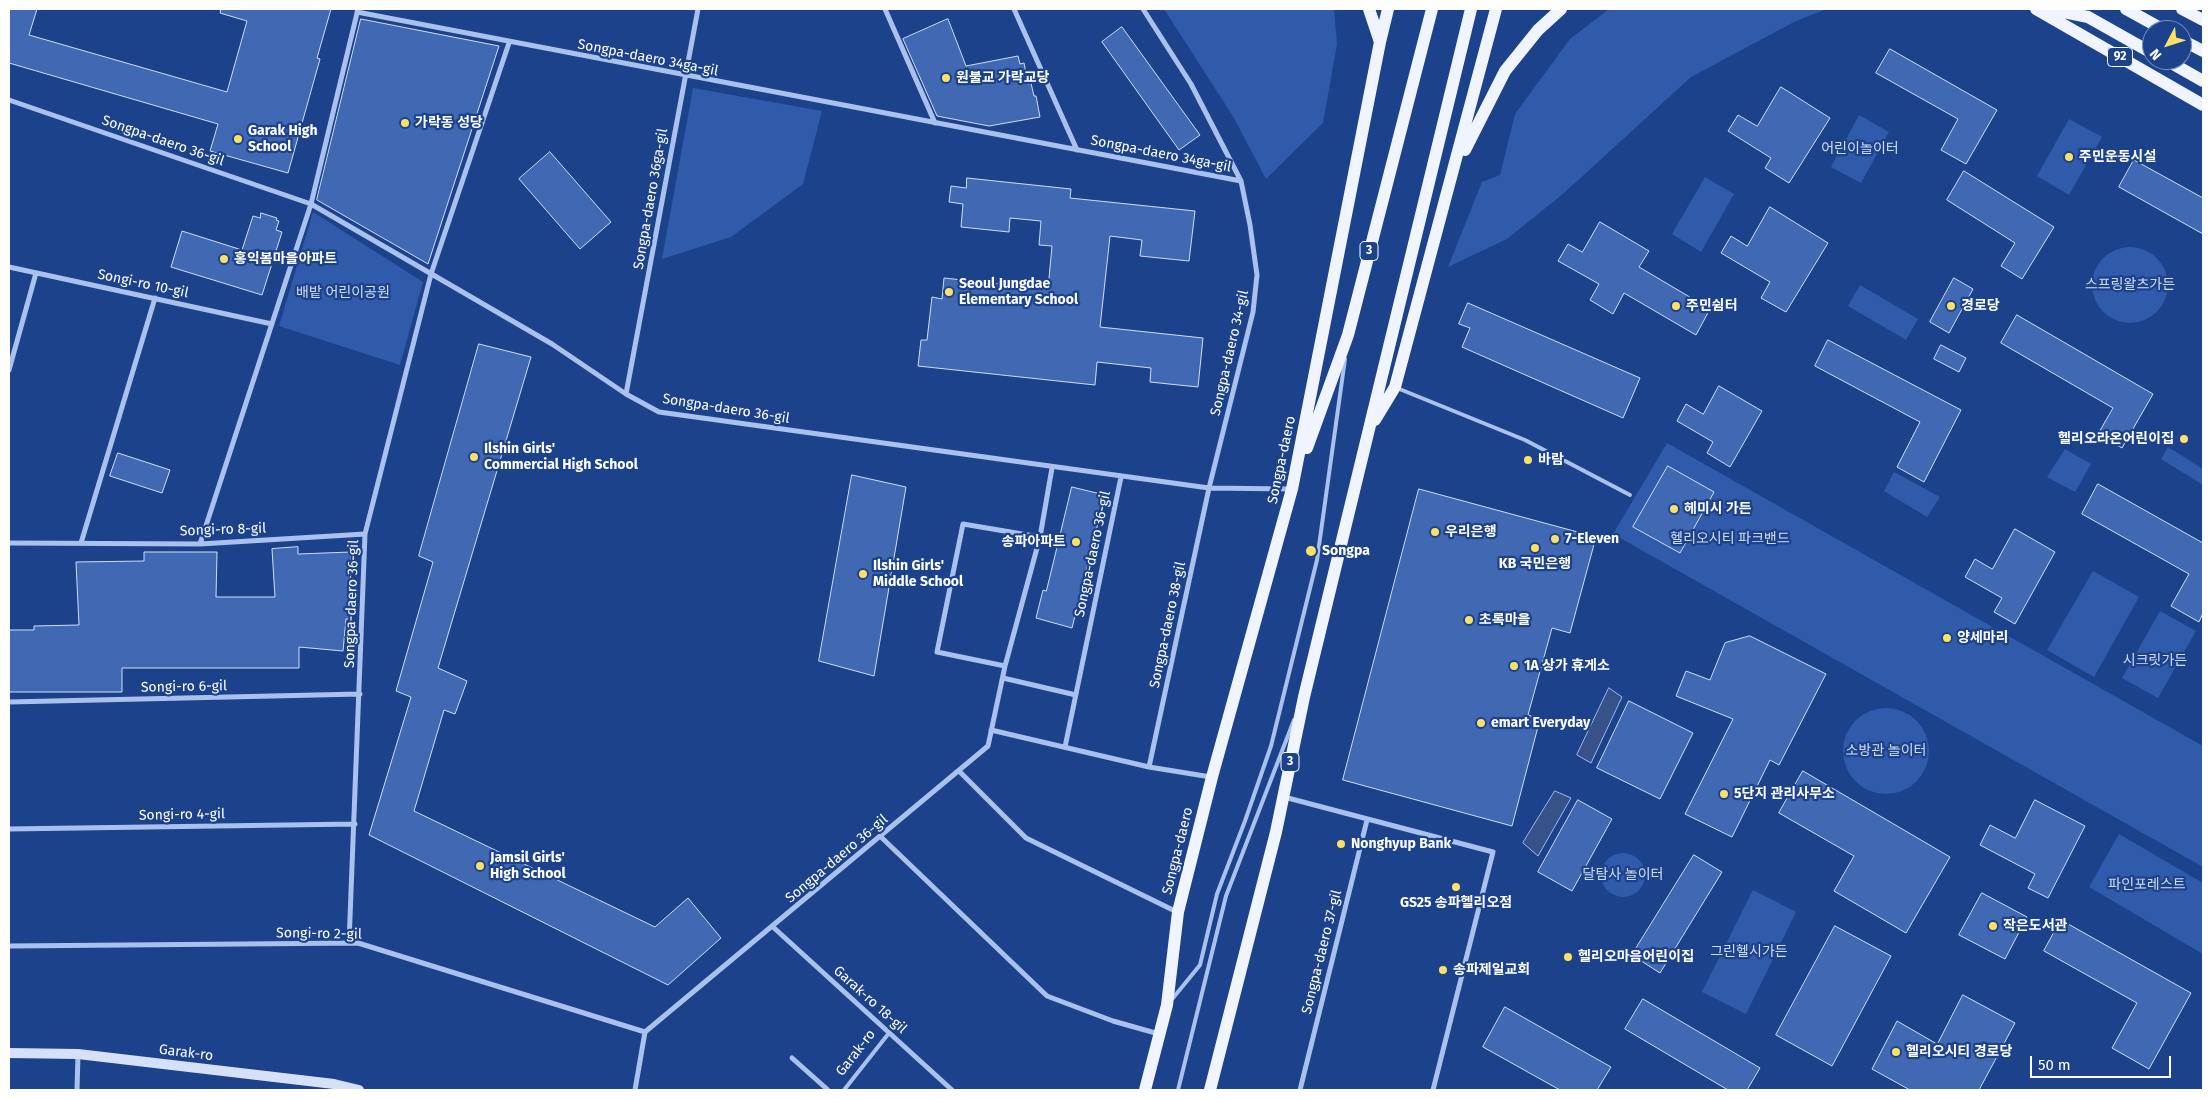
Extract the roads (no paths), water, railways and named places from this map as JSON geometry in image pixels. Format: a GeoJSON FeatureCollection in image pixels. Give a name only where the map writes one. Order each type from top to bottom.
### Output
{"type":"FeatureCollection","features":[{"type":"Feature","properties":{"kind":"main road"},"geometry":{"type":"LineString","coordinates":[[1369,9],[1380,42]]}},
{"type":"Feature","properties":{"kind":"main road","name":"Songpa-daero"},"geometry":{"type":"LineString","coordinates":[[1145,1090],[1167,1005],[1178,912],[1212,777],[1292,489],[1388,9]]}},
{"type":"Feature","properties":{"kind":"main road","name":"3"},"geometry":{"type":"LineString","coordinates":[[1292,489],[1348,335],[1432,9]]}},
{"type":"Feature","properties":{"kind":"main road","name":"3"},"geometry":{"type":"LineString","coordinates":[[1210,1090],[1276,832],[1304,697],[1471,9]]}},
{"type":"Feature","properties":{"kind":"main road"},"geometry":{"type":"LineString","coordinates":[[1368,433],[1395,387],[1496,9]]}},
{"type":"Feature","properties":{"kind":"main road"},"geometry":{"type":"LineString","coordinates":[[1453,172],[1505,71],[1538,30],[1561,9]]}},
{"type":"Feature","properties":{"kind":"main road","name":"92"},"geometry":{"type":"LineString","coordinates":[[2036,9],[2203,105]]}},
{"type":"Feature","properties":{"kind":"main road"},"geometry":{"type":"LineString","coordinates":[[2049,9],[2088,18],[2142,47]]}},
{"type":"Feature","properties":{"kind":"main road"},"geometry":{"type":"LineString","coordinates":[[2126,9],[2146,20]]}},
{"type":"Feature","properties":{"kind":"main road"},"geometry":{"type":"LineString","coordinates":[[2182,9],[2203,20]]}},
{"type":"Feature","properties":{"kind":"main road"},"geometry":{"type":"LineString","coordinates":[[2184,70],[2203,80]]}},
{"type":"Feature","properties":{"kind":"street","name":"Songpa-daero 36ga-gil"},"geometry":{"type":"LineString","coordinates":[[626,394],[698,9]]}},
{"type":"Feature","properties":{"kind":"street"},"geometry":{"type":"LineString","coordinates":[[885,9],[935,123]]}},
{"type":"Feature","properties":{"kind":"street","name":"Songpa-daero 34ga-gil"},"geometry":{"type":"LineString","coordinates":[[1014,9],[1077,150]]}},
{"type":"Feature","properties":{"kind":"street","name":"Songpa-daero 34-gil"},"geometry":{"type":"LineString","coordinates":[[1143,9],[1191,84],[1241,181],[1250,225],[1257,276],[1253,312],[1209,488]]}},
{"type":"Feature","properties":{"kind":"street","name":"Songpa-daero 34ga-gil"},"geometry":{"type":"LineString","coordinates":[[358,10],[508,43],[1241,181]]}},
{"type":"Feature","properties":{"kind":"street"},"geometry":{"type":"LineString","coordinates":[[200,544],[311,204],[358,10]]}},
{"type":"Feature","properties":{"kind":"street","name":"Songpa-daero 36-gil"},"geometry":{"type":"LineString","coordinates":[[350,943],[365,534],[431,274],[508,43]]}},
{"type":"Feature","properties":{"kind":"street","name":"Songpa-daero 36-gil"},"geometry":{"type":"LineString","coordinates":[[9,100],[311,204],[552,344],[626,394],[659,412],[1052,468],[1209,488],[1292,489]]}},
{"type":"Feature","properties":{"kind":"street","name":"Songi-ro 10-gil"},"geometry":{"type":"LineString","coordinates":[[9,267],[272,324]]}},
{"type":"Feature","properties":{"kind":"street"},"geometry":{"type":"LineString","coordinates":[[9,370],[36,272]]}},
{"type":"Feature","properties":{"kind":"street"},"geometry":{"type":"LineString","coordinates":[[81,543],[155,298]]}},
{"type":"Feature","properties":{"kind":"street","name":"Songpa-daero 36-gil"},"geometry":{"type":"LineString","coordinates":[[645,1032],[960,772],[988,746],[1005,666],[1040,537],[1052,468]]}},
{"type":"Feature","properties":{"kind":"street","name":"Songpa-daero 36-gil"},"geometry":{"type":"LineString","coordinates":[[1065,746],[1121,477]]}},
{"type":"Feature","properties":{"kind":"street","name":"Songpa-daero 38-gil"},"geometry":{"type":"LineString","coordinates":[[1149,767],[1209,488]]}},
{"type":"Feature","properties":{"kind":"street"},"geometry":{"type":"LineString","coordinates":[[1005,666],[937,652],[963,524],[1040,537]]}},
{"type":"Feature","properties":{"kind":"street","name":"Songi-ro 8-gil"},"geometry":{"type":"LineString","coordinates":[[9,543],[200,544],[365,534]]}},
{"type":"Feature","properties":{"kind":"street"},"geometry":{"type":"LineString","coordinates":[[1003,678],[1076,695]]}},
{"type":"Feature","properties":{"kind":"street","name":"Songi-ro 6-gil"},"geometry":{"type":"LineString","coordinates":[[9,702],[360,694]]}},
{"type":"Feature","properties":{"kind":"street"},"geometry":{"type":"LineString","coordinates":[[991,730],[1149,767],[1212,777]]}},
{"type":"Feature","properties":{"kind":"street","name":"Songpa-daero"},"geometry":{"type":"LineString","coordinates":[[960,772],[1026,838],[1178,912]]}},
{"type":"Feature","properties":{"kind":"street"},"geometry":{"type":"LineString","coordinates":[[1282,797],[1493,852],[1434,1090]]}},
{"type":"Feature","properties":{"kind":"street","name":"Songpa-daero 37-gil"},"geometry":{"type":"LineString","coordinates":[[1300,1090],[1367,820]]}},
{"type":"Feature","properties":{"kind":"street","name":"Songi-ro 4-gil"},"geometry":{"type":"LineString","coordinates":[[9,829],[355,824]]}},
{"type":"Feature","properties":{"kind":"street"},"geometry":{"type":"LineString","coordinates":[[881,837],[1047,996],[1113,1021],[1159,1034]]}},
{"type":"Feature","properties":{"kind":"street","name":"Garak-ro 18-gil"},"geometry":{"type":"LineString","coordinates":[[773,927],[952,1090]]}},
{"type":"Feature","properties":{"kind":"street","name":"Songi-ro 2-gil"},"geometry":{"type":"LineString","coordinates":[[9,946],[358,943],[645,1032]]}},
{"type":"Feature","properties":{"kind":"street"},"geometry":{"type":"LineString","coordinates":[[635,1090],[645,1032]]}},
{"type":"Feature","properties":{"kind":"street","name":"Garak-ro"},"geometry":{"type":"LineString","coordinates":[[9,1053],[78,1054],[359,1090]]}},
{"type":"Feature","properties":{"kind":"street"},"geometry":{"type":"LineString","coordinates":[[77,1090],[78,1054]]}},
{"type":"Feature","properties":{"kind":"street"},"geometry":{"type":"LineString","coordinates":[[792,1058],[828,1090]]}},
{"type":"Feature","properties":{"kind":"lane"},"geometry":{"type":"LineString","coordinates":[[1167,1005],[1200,965],[1217,894],[1245,821],[1270,746],[1317,560],[1348,335]]}},
{"type":"Feature","properties":{"kind":"lane"},"geometry":{"type":"LineString","coordinates":[[1395,387],[1525,440],[1630,495]]}},
{"type":"Feature","properties":{"kind":"lane"},"geometry":{"type":"LineString","coordinates":[[1178,1090],[1226,896],[1280,751],[1304,697]]}},
{"type":"Feature","properties":{"kind":"lane","name":"Garak-ro"},"geometry":{"type":"LineString","coordinates":[[844,1090],[889,1033]]}},
{"type":"Feature","properties":{"kind":"place","name":"원불교 가락교당"},"geometry":{"type":"Point","coordinates":[946,78]}},
{"type":"Feature","properties":{"kind":"place","name":"가락동 성당"},"geometry":{"type":"Point","coordinates":[405,123]}},
{"type":"Feature","properties":{"kind":"place","name":"Garak High School"},"geometry":{"type":"Point","coordinates":[238,139]}},
{"type":"Feature","properties":{"kind":"place","name":"주민운동시설"},"geometry":{"type":"Point","coordinates":[2069,157]}},
{"type":"Feature","properties":{"kind":"place","name":"홍익봄마을아파트"},"geometry":{"type":"Point","coordinates":[224,259]}},
{"type":"Feature","properties":{"kind":"place","name":"Seoul Jungdae Elementary School"},"geometry":{"type":"Point","coordinates":[949,292]}},
{"type":"Feature","properties":{"kind":"place","name":"주민쉼터"},"geometry":{"type":"Point","coordinates":[1676,306]}},
{"type":"Feature","properties":{"kind":"place","name":"경로당"},"geometry":{"type":"Point","coordinates":[1951,306]}},
{"type":"Feature","properties":{"kind":"place","name":"헬리오라온어린이집"},"geometry":{"type":"Point","coordinates":[2184,439]}},
{"type":"Feature","properties":{"kind":"place","name":"Ilshin Girls' Commercial High School"},"geometry":{"type":"Point","coordinates":[474,457]}},
{"type":"Feature","properties":{"kind":"place","name":"바람"},"geometry":{"type":"Point","coordinates":[1528,460]}},
{"type":"Feature","properties":{"kind":"place","name":"헤미시 가든"},"geometry":{"type":"Point","coordinates":[1674,509]}},
{"type":"Feature","properties":{"kind":"place","name":"우리은행"},"geometry":{"type":"Point","coordinates":[1435,532]}},
{"type":"Feature","properties":{"kind":"place","name":"7-Eleven"},"geometry":{"type":"Point","coordinates":[1555,539]}},
{"type":"Feature","properties":{"kind":"place","name":"송파아파트"},"geometry":{"type":"Point","coordinates":[1076,542]}},
{"type":"Feature","properties":{"kind":"place","name":"KB 국민은행"},"geometry":{"type":"Point","coordinates":[1535,548]}},
{"type":"Feature","properties":{"kind":"place","name":"Songpa"},"geometry":{"type":"Point","coordinates":[1311,551]}},
{"type":"Feature","properties":{"kind":"place","name":"Ilshin Girls' Middle School"},"geometry":{"type":"Point","coordinates":[863,574]}},
{"type":"Feature","properties":{"kind":"place","name":"초록마을"},"geometry":{"type":"Point","coordinates":[1469,620]}},
{"type":"Feature","properties":{"kind":"place","name":"양세마리"},"geometry":{"type":"Point","coordinates":[1947,638]}},
{"type":"Feature","properties":{"kind":"place","name":"1A 상가 휴게소"},"geometry":{"type":"Point","coordinates":[1514,666]}},
{"type":"Feature","properties":{"kind":"place","name":"emart Everyday"},"geometry":{"type":"Point","coordinates":[1481,723]}},
{"type":"Feature","properties":{"kind":"place","name":"5단지 관리사무소"},"geometry":{"type":"Point","coordinates":[1724,794]}},
{"type":"Feature","properties":{"kind":"place","name":"Nonghyup Bank"},"geometry":{"type":"Point","coordinates":[1341,844]}},
{"type":"Feature","properties":{"kind":"place","name":"Jamsil Girls' High School"},"geometry":{"type":"Point","coordinates":[480,866]}},
{"type":"Feature","properties":{"kind":"place","name":"GS25 송파헬리오점"},"geometry":{"type":"Point","coordinates":[1456,887]}},
{"type":"Feature","properties":{"kind":"place","name":"작은도서관"},"geometry":{"type":"Point","coordinates":[1993,926]}},
{"type":"Feature","properties":{"kind":"place","name":"헬리오마음어린이집"},"geometry":{"type":"Point","coordinates":[1568,957]}},
{"type":"Feature","properties":{"kind":"place","name":"송파제일교회"},"geometry":{"type":"Point","coordinates":[1443,970]}},
{"type":"Feature","properties":{"kind":"place","name":"헬리오시티 경로당"},"geometry":{"type":"Point","coordinates":[1896,1052]}},
{"type":"Feature","properties":{"kind":"park label","name":"어린이놀이터"},"geometry":{"type":"Point","coordinates":[1860,149]}},
{"type":"Feature","properties":{"kind":"park label","name":"스프링왈츠가든"},"geometry":{"type":"Point","coordinates":[2130,285]}},
{"type":"Feature","properties":{"kind":"park label","name":"배밭 어린이공원"},"geometry":{"type":"Point","coordinates":[343,293]}},
{"type":"Feature","properties":{"kind":"park label","name":"헬리오시티 파크밴드"},"geometry":{"type":"Point","coordinates":[1730,539]}},
{"type":"Feature","properties":{"kind":"park label","name":"시크릿가든"},"geometry":{"type":"Point","coordinates":[2155,661]}},
{"type":"Feature","properties":{"kind":"park label","name":"소방관 놀이터"},"geometry":{"type":"Point","coordinates":[1886,751]}},
{"type":"Feature","properties":{"kind":"park label","name":"달탐사 놀이터"},"geometry":{"type":"Point","coordinates":[1623,875]}},
{"type":"Feature","properties":{"kind":"park label","name":"파인포레스트"},"geometry":{"type":"Point","coordinates":[2147,885]}},
{"type":"Feature","properties":{"kind":"park label","name":"그린헬시가든"},"geometry":{"type":"Point","coordinates":[1749,952]}}]}
